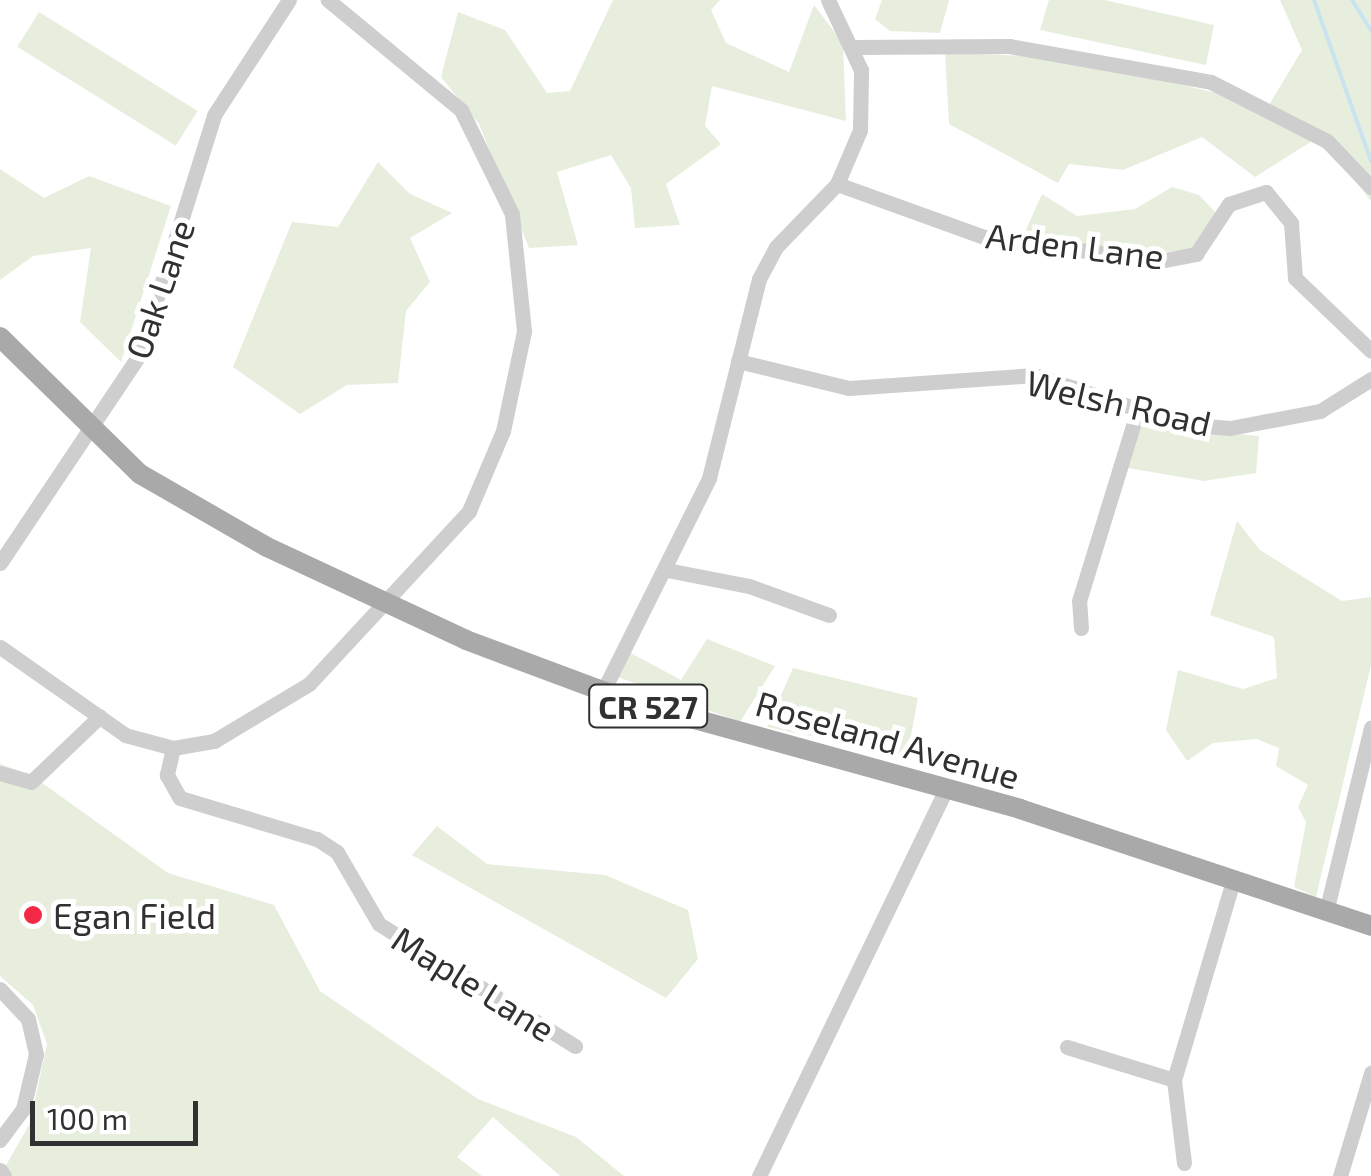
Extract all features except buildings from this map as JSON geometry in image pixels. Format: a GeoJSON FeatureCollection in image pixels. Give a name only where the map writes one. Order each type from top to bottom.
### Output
{"type":"FeatureCollection","features":[{"type":"Feature","properties":{"kind":"main road","name":"Roseland Avenue"},"geometry":{"type":"LineString","coordinates":[[0,336],[88,432],[140,474],[381,603],[603,691],[946,788],[1371,926]]}},
{"type":"Feature","properties":{"kind":"street","name":"Oak Lane"},"geometry":{"type":"LineString","coordinates":[[0,564],[124,383],[161,304],[214,115],[289,0]]}},
{"type":"Feature","properties":{"kind":"street"},"geometry":{"type":"LineString","coordinates":[[0,647],[100,716],[172,748],[214,741],[279,707],[381,603],[446,545],[487,476],[519,362],[524,277],[502,183],[461,110],[328,0]]}},
{"type":"Feature","properties":{"kind":"street"},"geometry":{"type":"LineString","coordinates":[[603,691],[668,570],[709,478],[738,361],[776,247],[838,184],[860,130],[856,47],[828,0]]}},
{"type":"Feature","properties":{"kind":"street"},"geometry":{"type":"LineString","coordinates":[[856,47],[1010,46],[1211,82],[1327,141],[1371,187]]}},
{"type":"Feature","properties":{"kind":"street","name":"Arden Lane"},"geometry":{"type":"LineString","coordinates":[[838,184],[984,237],[1160,261],[1196,254],[1229,204],[1266,192],[1290,222],[1295,278],[1371,351]]}},
{"type":"Feature","properties":{"kind":"street","name":"Welsh Road"},"geometry":{"type":"LineString","coordinates":[[738,361],[848,388],[1035,375],[1182,424],[1272,426],[1371,379]]}},
{"type":"Feature","properties":{"kind":"street"},"geometry":{"type":"LineString","coordinates":[[1082,628],[1078,602],[1138,409]]}},
{"type":"Feature","properties":{"kind":"street"},"geometry":{"type":"LineString","coordinates":[[668,570],[749,586],[829,615]]}},
{"type":"Feature","properties":{"kind":"street"},"geometry":{"type":"LineString","coordinates":[[0,773],[31,782],[100,716]]}},
{"type":"Feature","properties":{"kind":"street"},"geometry":{"type":"LineString","coordinates":[[1326,912],[1371,728]]}},
{"type":"Feature","properties":{"kind":"street","name":"Maple Lane"},"geometry":{"type":"LineString","coordinates":[[172,748],[168,775],[180,798],[317,839],[337,852],[378,924],[575,1046]]}},
{"type":"Feature","properties":{"kind":"street"},"geometry":{"type":"LineString","coordinates":[[759,1176],[946,788]]}},
{"type":"Feature","properties":{"kind":"street"},"geometry":{"type":"LineString","coordinates":[[1184,1163],[1174,1080],[1234,881]]}},
{"type":"Feature","properties":{"kind":"street"},"geometry":{"type":"LineString","coordinates":[[0,988],[28,1018],[36,1054],[24,1109],[0,1140]]}},
{"type":"Feature","properties":{"kind":"street"},"geometry":{"type":"LineString","coordinates":[[1068,1046],[1174,1080]]}},
{"type":"Feature","properties":{"kind":"street"},"geometry":{"type":"LineString","coordinates":[[1340,1176],[1371,1072]]}},
{"type":"Feature","properties":{"kind":"green space"},"geometry":{"type":"Polygon","coordinates":[[[613,0],[720,0],[711,10],[726,43],[789,72],[814,5],[843,43],[846,121],[712,86],[705,126],[721,144],[666,184],[680,225],[635,228],[631,188],[611,155],[557,172],[578,245],[529,248],[479,124],[441,77],[458,12],[505,30],[547,93],[570,91],[613,0]]]}},
{"type":"Feature","properties":{"kind":"green space"},"geometry":{"type":"Polygon","coordinates":[[[882,0],[949,0],[940,33],[890,31],[875,19],[882,0]]]}},
{"type":"Feature","properties":{"kind":"green space"},"geometry":{"type":"Polygon","coordinates":[[[1049,0],[1105,0],[1214,25],[1206,65],[1040,30],[1049,0]]]}},
{"type":"Feature","properties":{"kind":"green space"},"geometry":{"type":"Polygon","coordinates":[[[1280,0],[1371,0],[1371,201],[1320,136],[1255,177],[1202,137],[1123,170],[1069,164],[1058,183],[949,124],[945,52],[1065,58],[1269,105],[1302,50],[1280,0]]]}},
{"type":"Feature","properties":{"kind":"green space"},"geometry":{"type":"Polygon","coordinates":[[[39,12],[198,111],[176,146],[17,47],[39,12]]]}},
{"type":"Feature","properties":{"kind":"green space"},"geometry":{"type":"Polygon","coordinates":[[[378,162],[410,194],[452,213],[410,238],[430,282],[406,311],[398,383],[347,385],[300,414],[233,367],[292,222],[338,227],[378,162]]]}},
{"type":"Feature","properties":{"kind":"green space"},"geometry":{"type":"Polygon","coordinates":[[[0,169],[44,198],[89,176],[171,206],[121,362],[80,322],[91,248],[33,256],[0,280],[0,169]]]}},
{"type":"Feature","properties":{"kind":"green space"},"geometry":{"type":"Polygon","coordinates":[[[1172,187],[1199,195],[1219,216],[1194,250],[1132,254],[1023,236],[1042,194],[1077,216],[1135,209],[1172,187]]]}},
{"type":"Feature","properties":{"kind":"green space"},"geometry":{"type":"Polygon","coordinates":[[[1140,425],[1259,436],[1256,473],[1204,481],[1128,468],[1140,425]]]}},
{"type":"Feature","properties":{"kind":"green space"},"geometry":{"type":"Polygon","coordinates":[[[1237,521],[1260,550],[1342,601],[1371,597],[1371,665],[1316,897],[1294,887],[1306,822],[1298,807],[1308,785],[1276,766],[1279,748],[1257,739],[1213,743],[1187,761],[1166,730],[1178,670],[1243,689],[1277,678],[1274,637],[1210,615],[1237,521]]]}},
{"type":"Feature","properties":{"kind":"green space"},"geometry":{"type":"Polygon","coordinates":[[[707,639],[775,666],[740,722],[615,676],[629,652],[681,680],[707,639]]]}},
{"type":"Feature","properties":{"kind":"green space"},"geometry":{"type":"Polygon","coordinates":[[[793,668],[918,698],[907,756],[767,727],[793,668]]]}},
{"type":"Feature","properties":{"kind":"green space"},"geometry":{"type":"Polygon","coordinates":[[[0,764],[31,775],[168,873],[274,905],[320,991],[478,1099],[576,1137],[624,1176],[560,1176],[493,1117],[457,1157],[482,1176],[0,1176],[30,1123],[47,1044],[33,1005],[0,976],[0,764]]]}},
{"type":"Feature","properties":{"kind":"green space"},"geometry":{"type":"Polygon","coordinates":[[[437,826],[487,864],[605,875],[688,910],[698,959],[666,998],[412,855],[437,826]]]}},
{"type":"Feature","properties":{"kind":"waterway"},"geometry":{"type":"LineString","coordinates":[[1314,0],[1371,161]]}},
{"type":"Feature","properties":{"kind":"waterway"},"geometry":{"type":"LineString","coordinates":[[1352,0],[1371,30]]}},
{"type":"Feature","properties":{"kind":"place","name":"Egan Field"},"geometry":{"type":"Point","coordinates":[33,915]}}]}
